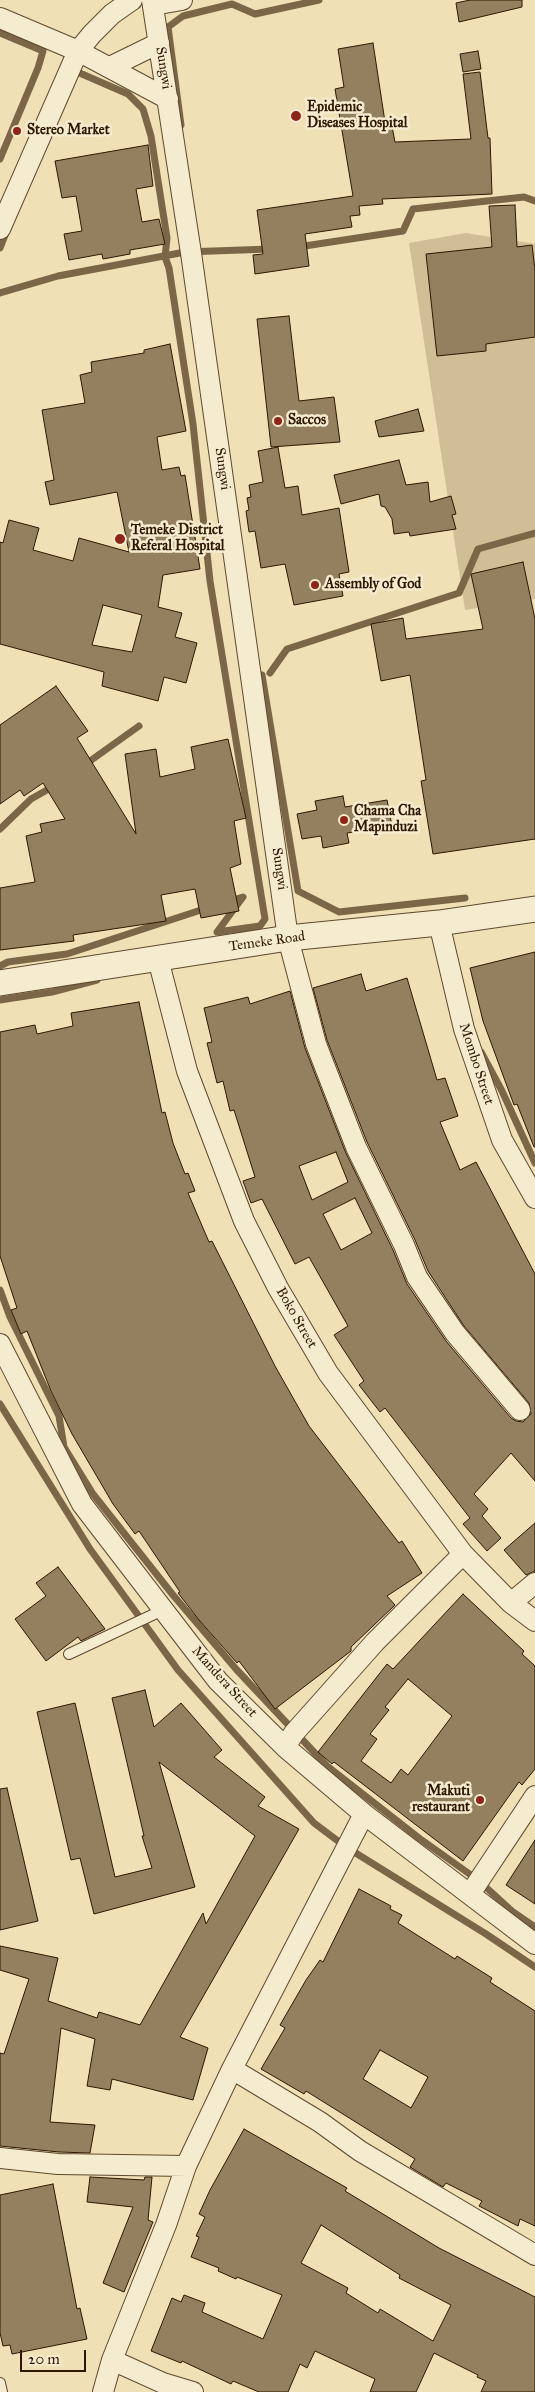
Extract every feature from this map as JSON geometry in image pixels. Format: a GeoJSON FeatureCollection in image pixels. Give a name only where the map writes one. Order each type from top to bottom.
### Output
{"type":"FeatureCollection","features":[{"type":"Feature","properties":{"kind":"street"},"geometry":{"type":"LineString","coordinates":[[0,229],[78,51],[98,27],[132,0]]}},
{"type":"Feature","properties":{"kind":"street"},"geometry":{"type":"LineString","coordinates":[[152,3],[182,0]]}},
{"type":"Feature","properties":{"kind":"street","name":"Sungwi"},"geometry":{"type":"LineString","coordinates":[[152,3],[168,99],[288,938],[316,1044],[356,1147],[417,1276],[455,1333],[520,1410]]}},
{"type":"Feature","properties":{"kind":"street"},"geometry":{"type":"LineString","coordinates":[[0,18],[78,51],[168,99]]}},
{"type":"Feature","properties":{"kind":"street"},"geometry":{"type":"LineString","coordinates":[[110,67],[159,43]]}},
{"type":"Feature","properties":{"kind":"street","name":"Temeke Road"},"geometry":{"type":"LineString","coordinates":[[0,983],[288,938],[439,923],[535,909]]}},
{"type":"Feature","properties":{"kind":"street","name":"Mombo Street"},"geometry":{"type":"LineString","coordinates":[[439,923],[464,1028],[502,1140],[535,1198]]}},
{"type":"Feature","properties":{"kind":"street","name":"Boko Street"},"geometry":{"type":"LineString","coordinates":[[158,959],[187,1071],[248,1230],[278,1288],[328,1373],[463,1554],[511,1603],[535,1621]]}},
{"type":"Feature","properties":{"kind":"street","name":"Mandera Street"},"geometry":{"type":"LineString","coordinates":[[0,1344],[82,1504],[218,1681],[285,1747],[364,1814],[535,1944]]}},
{"type":"Feature","properties":{"kind":"street"},"geometry":{"type":"LineString","coordinates":[[285,1747],[294,1733],[375,1642],[463,1554]]}},
{"type":"Feature","properties":{"kind":"street"},"geometry":{"type":"LineString","coordinates":[[511,1603],[535,1583]]}},
{"type":"Feature","properties":{"kind":"street"},"geometry":{"type":"LineString","coordinates":[[470,1894],[535,1796]]}},
{"type":"Feature","properties":{"kind":"street"},"geometry":{"type":"LineString","coordinates":[[103,2392],[112,2360],[166,2225],[186,2166],[232,2069],[364,1814]]}},
{"type":"Feature","properties":{"kind":"street"},"geometry":{"type":"LineString","coordinates":[[232,2069],[320,2122],[360,2151],[535,2255]]}},
{"type":"Feature","properties":{"kind":"street"},"geometry":{"type":"LineString","coordinates":[[0,2158],[58,2164],[186,2166]]}},
{"type":"Feature","properties":{"kind":"street"},"geometry":{"type":"LineString","coordinates":[[112,2360],[164,2383],[193,2392]]}},
{"type":"Feature","properties":{"kind":"lane"},"geometry":{"type":"LineString","coordinates":[[69,1654],[163,1610]]}},
{"type":"Feature","properties":{"kind":"lane"},"geometry":{"type":"LineString","coordinates":[[0,2383],[2,2392]]}},
{"type":"Feature","properties":{"kind":"shaded area"},"geometry":{"type":"Polygon","coordinates":[[[466,233],[535,244],[535,599],[465,610],[409,243],[466,233]]]}},
{"type":"Feature","properties":{"kind":"building"},"geometry":{"type":"Polygon","coordinates":[[[470,0],[522,0],[522,7],[459,22],[456,3],[470,0]]]}},
{"type":"Feature","properties":{"kind":"building"},"geometry":{"type":"Polygon","coordinates":[[[373,43],[385,122],[391,121],[395,142],[471,139],[463,74],[480,72],[488,138],[490,138],[492,194],[382,199],[383,204],[359,206],[360,215],[350,216],[352,227],[305,234],[309,266],[255,274],[253,255],[263,254],[257,210],[353,196],[335,89],[344,87],[338,49],[373,43]]]}},
{"type":"Feature","properties":{"kind":"building"},"geometry":{"type":"Polygon","coordinates":[[[478,51],[481,69],[463,72],[460,54],[478,51]]]}},
{"type":"Feature","properties":{"kind":"building"},"geometry":{"type":"Polygon","coordinates":[[[148,145],[153,186],[136,189],[142,222],[159,219],[165,244],[130,250],[130,254],[103,259],[102,254],[69,260],[64,234],[82,231],[76,196],[62,198],[55,161],[148,145]]]}},
{"type":"Feature","properties":{"kind":"building"},"geometry":{"type":"Polygon","coordinates":[[[515,205],[517,247],[532,245],[535,270],[535,337],[486,344],[486,351],[437,356],[426,254],[492,247],[489,206],[515,205]]]}},
{"type":"Feature","properties":{"kind":"building"},"geometry":{"type":"Polygon","coordinates":[[[289,316],[299,401],[334,397],[340,442],[271,447],[257,319],[289,316]]]}},
{"type":"Feature","properties":{"kind":"building"},"geometry":{"type":"Polygon","coordinates":[[[170,344],[186,431],[157,437],[162,470],[179,467],[181,476],[185,475],[200,569],[163,575],[158,607],[182,613],[175,637],[197,643],[186,683],[164,677],[158,701],[102,686],[104,672],[0,644],[0,542],[3,543],[9,520],[39,528],[33,550],[73,561],[79,538],[129,552],[117,492],[50,505],[45,482],[54,480],[42,410],[85,403],[80,375],[92,372],[91,362],[144,353],[144,350],[170,344]],[[103,605],[92,645],[132,652],[142,615],[103,605]]]}},
{"type":"Feature","properties":{"kind":"building"},"geometry":{"type":"Polygon","coordinates":[[[418,409],[424,431],[379,437],[375,421],[418,409]]]}},
{"type":"Feature","properties":{"kind":"building"},"geometry":{"type":"Polygon","coordinates":[[[278,447],[285,488],[298,486],[302,515],[339,508],[349,572],[339,574],[343,596],[294,605],[285,564],[261,568],[255,531],[249,532],[246,511],[249,510],[247,498],[251,497],[249,485],[263,482],[258,451],[278,447]]]}},
{"type":"Feature","properties":{"kind":"building"},"geometry":{"type":"Polygon","coordinates":[[[399,460],[406,485],[428,482],[430,502],[451,496],[456,514],[452,515],[456,529],[410,536],[409,532],[394,534],[392,519],[385,507],[381,506],[379,494],[341,504],[334,475],[399,460]]]}},
{"type":"Feature","properties":{"kind":"building"},"geometry":{"type":"Polygon","coordinates":[[[523,562],[535,619],[535,839],[433,854],[421,781],[426,780],[410,675],[381,681],[371,624],[403,618],[406,639],[483,629],[471,574],[523,562]]]}},
{"type":"Feature","properties":{"kind":"building"},"geometry":{"type":"Polygon","coordinates":[[[56,686],[88,731],[77,738],[136,834],[125,754],[156,749],[160,777],[195,769],[191,747],[228,739],[246,818],[234,821],[241,864],[230,868],[239,911],[201,918],[195,889],[161,895],[166,921],[73,935],[74,941],[0,950],[0,888],[35,882],[26,836],[42,832],[40,824],[65,819],[43,783],[24,796],[20,790],[0,804],[0,725],[56,686]]]}},
{"type":"Feature","properties":{"kind":"building","name":"Chama Cha Mapinduzi"},"geometry":{"type":"Polygon","coordinates":[[[343,796],[345,807],[387,800],[392,826],[347,833],[349,843],[323,848],[321,836],[302,839],[297,814],[317,810],[315,801],[343,796]]]}},
{"type":"Feature","properties":{"kind":"building"},"geometry":{"type":"Polygon","coordinates":[[[535,952],[534,1147],[517,1104],[514,1105],[483,1021],[470,968],[535,952]]]}},
{"type":"Feature","properties":{"kind":"building"},"geometry":{"type":"Polygon","coordinates":[[[361,974],[366,991],[407,978],[437,1080],[445,1078],[458,1116],[440,1122],[460,1170],[476,1162],[535,1274],[535,1481],[511,1453],[474,1494],[488,1509],[482,1516],[501,1538],[487,1551],[463,1524],[470,1518],[385,1408],[380,1412],[359,1385],[364,1381],[334,1335],[348,1326],[309,1257],[295,1264],[262,1199],[251,1203],[243,1181],[255,1177],[234,1110],[230,1111],[223,1081],[217,1083],[207,1043],[212,1042],[204,1008],[248,997],[250,1004],[290,991],[305,1048],[345,1151],[393,1250],[407,1284],[446,1341],[511,1418],[523,1422],[531,1414],[529,1403],[464,1326],[428,1271],[367,1142],[327,1040],[313,988],[361,974]],[[336,1152],[299,1166],[312,1200],[348,1182],[336,1152]],[[355,1198],[323,1214],[341,1250],[372,1233],[355,1198]]]}},
{"type":"Feature","properties":{"kind":"building"},"geometry":{"type":"Polygon","coordinates":[[[139,1002],[162,1113],[165,1112],[173,1143],[185,1174],[188,1173],[195,1191],[188,1193],[209,1242],[212,1241],[275,1366],[309,1426],[399,1543],[402,1541],[422,1573],[387,1596],[395,1605],[351,1647],[351,1651],[275,1709],[239,1661],[237,1663],[199,1620],[178,1593],[180,1592],[139,1531],[135,1534],[113,1504],[72,1434],[51,1391],[27,1331],[21,1334],[11,1310],[17,1308],[0,1256],[0,1032],[35,1025],[37,1034],[73,1026],[71,1013],[139,1002]]]}},
{"type":"Feature","properties":{"kind":"building"},"geometry":{"type":"Polygon","coordinates":[[[535,1523],[535,1571],[526,1575],[504,1550],[535,1523]]]}},
{"type":"Feature","properties":{"kind":"building"},"geometry":{"type":"Polygon","coordinates":[[[58,1567],[105,1629],[81,1641],[78,1637],[46,1661],[15,1619],[46,1596],[36,1583],[58,1567]]]}},
{"type":"Feature","properties":{"kind":"building"},"geometry":{"type":"Polygon","coordinates":[[[463,1594],[524,1651],[522,1654],[535,1666],[535,1769],[522,1785],[519,1782],[463,1861],[334,1762],[332,1764],[318,1752],[387,1664],[393,1669],[463,1594]],[[408,1679],[385,1707],[389,1710],[370,1734],[377,1739],[361,1761],[391,1783],[401,1769],[408,1775],[452,1716],[408,1679]]]}},
{"type":"Feature","properties":{"kind":"building"},"geometry":{"type":"Polygon","coordinates":[[[145,1690],[154,1727],[181,1703],[222,1750],[214,1757],[265,1797],[258,1806],[299,1829],[180,2037],[208,2048],[193,2100],[112,2079],[110,2090],[87,2086],[95,2039],[61,2028],[50,2122],[95,2125],[90,2153],[0,2146],[0,2053],[4,2054],[29,1979],[0,1970],[0,1946],[58,1958],[48,2001],[97,2018],[99,2012],[140,2025],[203,1913],[206,1924],[255,1836],[159,1762],[195,1887],[94,1914],[80,1858],[71,1860],[37,1712],[75,1703],[115,1877],[152,1868],[142,1836],[144,1836],[112,1698],[145,1690]]]}},
{"type":"Feature","properties":{"kind":"building"},"geometry":{"type":"Polygon","coordinates":[[[7,1788],[38,1921],[0,1930],[0,1789],[7,1788]]]}},
{"type":"Feature","properties":{"kind":"building"},"geometry":{"type":"Polygon","coordinates":[[[535,1840],[535,1904],[506,1885],[535,1840]]]}},
{"type":"Feature","properties":{"kind":"building"},"geometry":{"type":"Polygon","coordinates":[[[359,1889],[391,1906],[390,1909],[402,1915],[398,1923],[455,1959],[457,1956],[492,1978],[490,1982],[535,2011],[535,2226],[520,2219],[518,2226],[479,2206],[482,2201],[446,2183],[443,2187],[410,2167],[415,2159],[306,2091],[304,2094],[261,2069],[285,2028],[280,2025],[306,1980],[320,1960],[323,1962],[359,1889]],[[380,2050],[363,2079],[411,2108],[428,2077],[380,2050]]]}},
{"type":"Feature","properties":{"kind":"building"},"geometry":{"type":"Polygon","coordinates":[[[244,2129],[347,2188],[345,2191],[439,2248],[535,2297],[535,2392],[481,2392],[486,2381],[434,2353],[416,2392],[370,2392],[375,2379],[315,2351],[307,2368],[300,2364],[288,2392],[259,2392],[233,2381],[231,2384],[182,2361],[181,2363],[151,2351],[172,2298],[181,2302],[184,2295],[205,2303],[202,2312],[263,2339],[282,2295],[237,2277],[236,2279],[218,2271],[219,2268],[191,2257],[199,2237],[196,2236],[205,2217],[199,2214],[210,2190],[244,2129]],[[321,2225],[301,2263],[348,2288],[346,2293],[378,2313],[380,2309],[433,2341],[451,2305],[399,2278],[400,2275],[321,2225]]]}},
{"type":"Feature","properties":{"kind":"building"},"geometry":{"type":"Polygon","coordinates":[[[90,2177],[144,2180],[145,2177],[152,2177],[148,2220],[153,2222],[124,2292],[103,2283],[133,2207],[87,2202],[90,2177]]]}},
{"type":"Feature","properties":{"kind":"building"},"geometry":{"type":"Polygon","coordinates":[[[53,2184],[77,2309],[80,2308],[87,2339],[12,2354],[10,2345],[3,2346],[0,2333],[0,2195],[53,2184]]]}},
{"type":"Feature","properties":{"kind":"waterway"},"geometry":{"type":"LineString","coordinates":[[181,125],[168,27],[183,16],[232,4],[255,14],[319,0]]}},
{"type":"Feature","properties":{"kind":"waterway"},"geometry":{"type":"LineString","coordinates":[[0,33],[43,51],[38,68],[0,159]]}},
{"type":"Feature","properties":{"kind":"waterway"},"geometry":{"type":"LineString","coordinates":[[75,71],[128,94],[143,109],[151,136],[167,238],[165,257],[169,268],[193,424],[210,581],[265,919],[260,926],[217,932],[243,897],[229,901]]}},
{"type":"Feature","properties":{"kind":"waterway"},"geometry":{"type":"LineString","coordinates":[[298,247],[403,231],[413,209],[524,197],[535,201]]}},
{"type":"Feature","properties":{"kind":"waterway"},"geometry":{"type":"LineString","coordinates":[[0,248],[7,230]]}},
{"type":"Feature","properties":{"kind":"waterway"},"geometry":{"type":"LineString","coordinates":[[0,293],[58,276],[185,252],[270,249]]}},
{"type":"Feature","properties":{"kind":"waterway"},"geometry":{"type":"LineString","coordinates":[[270,673],[287,649],[459,593],[478,549],[535,533]]}},
{"type":"Feature","properties":{"kind":"waterway"},"geometry":{"type":"LineString","coordinates":[[262,675],[298,891],[339,912],[465,898]]}},
{"type":"Feature","properties":{"kind":"waterway"},"geometry":{"type":"LineString","coordinates":[[83,766],[139,726]]}},
{"type":"Feature","properties":{"kind":"waterway"},"geometry":{"type":"LineString","coordinates":[[0,829],[31,799],[54,786]]}},
{"type":"Feature","properties":{"kind":"waterway"},"geometry":{"type":"LineString","coordinates":[[0,966],[8,962],[67,954],[207,908]]}},
{"type":"Feature","properties":{"kind":"waterway"},"geometry":{"type":"LineString","coordinates":[[0,1000],[52,992],[97,980]]}},
{"type":"Feature","properties":{"kind":"waterway"},"geometry":{"type":"LineString","coordinates":[[481,1052],[502,1091],[535,1163]]}},
{"type":"Feature","properties":{"kind":"waterway"},"geometry":{"type":"LineString","coordinates":[[0,1290],[10,1317],[59,1416],[64,1447],[93,1494],[173,1595],[236,1669],[327,1766],[419,1838],[478,1880],[513,1912],[535,1927]]}},
{"type":"Feature","properties":{"kind":"waterway"},"geometry":{"type":"LineString","coordinates":[[0,1404],[90,1549],[178,1670],[314,1823],[346,1847],[486,1934],[535,1967]]}},
{"type":"Feature","properties":{"kind":"place","name":"Epidemic Diseases Hospital"},"geometry":{"type":"Point","coordinates":[296,116]}},
{"type":"Feature","properties":{"kind":"place","name":"Stereo Market"},"geometry":{"type":"Point","coordinates":[17,131]}},
{"type":"Feature","properties":{"kind":"place","name":"Saccos"},"geometry":{"type":"Point","coordinates":[278,421]}},
{"type":"Feature","properties":{"kind":"place","name":"Temeke District Referal Hospital"},"geometry":{"type":"Point","coordinates":[120,539]}},
{"type":"Feature","properties":{"kind":"place","name":"Assembly of God"},"geometry":{"type":"Point","coordinates":[315,585]}},
{"type":"Feature","properties":{"kind":"place","name":"Chama Cha Mapinduzi"},"geometry":{"type":"Point","coordinates":[344,820]}},
{"type":"Feature","properties":{"kind":"place","name":"Makuti restaurant"},"geometry":{"type":"Point","coordinates":[480,1800]}}]}
